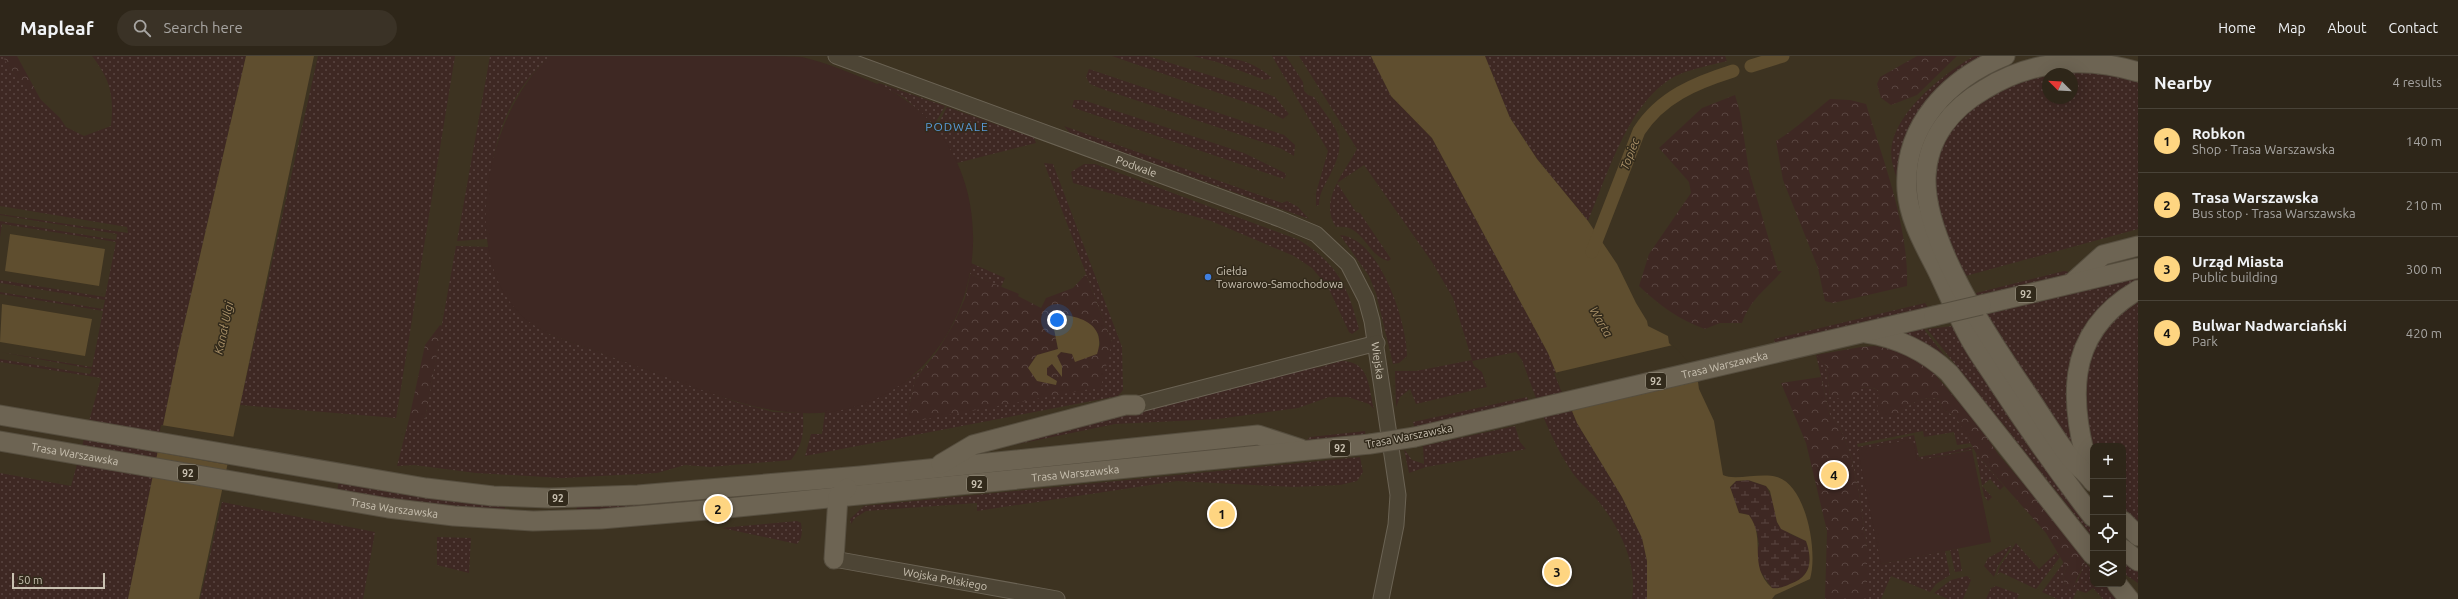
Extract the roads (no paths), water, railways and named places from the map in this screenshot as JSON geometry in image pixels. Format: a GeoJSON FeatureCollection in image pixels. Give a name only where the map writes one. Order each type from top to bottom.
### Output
{"type":"FeatureCollection","features":[{"type":"Feature","properties":{"kind":"main road"},"geometry":{"type":"LineString","coordinates":[[2005,56],[1984,66],[1955,85],[1925,117],[1913,142],[1908,160],[1906,183],[1909,206],[1918,231],[1968,336],[2024,422],[2092,515]]}},
{"type":"Feature","properties":{"kind":"main road"},"geometry":{"type":"LineString","coordinates":[[2090,479],[2061,445],[1983,329],[1957,278],[1936,228],[1927,195],[1927,171],[1931,148],[1945,122],[1967,101],[2002,79],[2029,68],[2071,62],[2100,63],[2138,72]]}},
{"type":"Feature","properties":{"kind":"main road"},"geometry":{"type":"LineString","coordinates":[[2072,283],[2103,255],[2138,246]]}},
{"type":"Feature","properties":{"kind":"main road","name":"Trasa Warszawska"},"geometry":{"type":"LineString","coordinates":[[0,441],[334,499],[443,515],[533,521],[600,519],[1310,451],[1415,437],[2138,268]]}},
{"type":"Feature","properties":{"kind":"main road"},"geometry":{"type":"LineString","coordinates":[[2091,479],[2080,438],[2076,412],[2075,392],[2080,364],[2088,342],[2102,319],[2123,300],[2138,290]]}},
{"type":"Feature","properties":{"kind":"main road"},"geometry":{"type":"LineString","coordinates":[[1860,333],[1887,338],[1912,348],[1928,356],[1949,373],[2090,551]]}},
{"type":"Feature","properties":{"kind":"main road"},"geometry":{"type":"LineString","coordinates":[[937,467],[973,445],[1124,405],[1136,404]]}},
{"type":"Feature","properties":{"kind":"main road","name":"Trasa Warszawska"},"geometry":{"type":"LineString","coordinates":[[0,415],[471,494],[569,498],[638,495],[860,476],[1258,435],[1310,451]]}},
{"type":"Feature","properties":{"kind":"main road"},"geometry":{"type":"LineString","coordinates":[[834,559],[838,497],[860,476]]}},
{"type":"Feature","properties":{"kind":"main road"},"geometry":{"type":"LineString","coordinates":[[2126,524],[2138,536]]}},
{"type":"Feature","properties":{"kind":"main road"},"geometry":{"type":"LineString","coordinates":[[2126,551],[2138,561]]}},
{"type":"Feature","properties":{"kind":"main road"},"geometry":{"type":"LineString","coordinates":[[2126,581],[2138,589]]}},
{"type":"Feature","properties":{"kind":"main road"},"geometry":{"type":"LineString","coordinates":[[2119,587],[2129,599]]}},
{"type":"Feature","properties":{"kind":"street","name":"Podwale"},"geometry":{"type":"LineString","coordinates":[[836,56],[1316,234],[1348,264],[1366,298],[1377,343]]}},
{"type":"Feature","properties":{"kind":"street","name":"Wiejska"},"geometry":{"type":"LineString","coordinates":[[1136,404],[1377,343],[1398,496],[1396,524],[1381,599]]}},
{"type":"Feature","properties":{"kind":"street","name":"Wojska Polskiego"},"geometry":{"type":"LineString","coordinates":[[834,559],[1008,595],[1057,599]]}},
{"type":"Feature","properties":{"kind":"water","name":"Kanał Ulgi"},"geometry":{"type":"Polygon","coordinates":[[[246,56],[314,56],[199,599],[128,599],[178,351],[246,56]]]}},
{"type":"Feature","properties":{"kind":"water","name":"Warta"},"geometry":{"type":"Polygon","coordinates":[[[1371,56],[1485,56],[1510,118],[1537,159],[1588,221],[1617,264],[1636,303],[1647,321],[1648,326],[1668,336],[1669,343],[1683,357],[1698,382],[1699,389],[1714,421],[1723,475],[1728,477],[1764,475],[1777,477],[1787,483],[1796,493],[1803,506],[1811,538],[1812,568],[1810,579],[1775,595],[1772,599],[1647,599],[1647,561],[1642,538],[1622,497],[1577,423],[1548,353],[1432,138],[1391,96],[1371,56]],[[1748,480],[1736,481],[1730,487],[1739,513],[1749,515],[1754,524],[1757,534],[1758,561],[1760,570],[1772,588],[1779,588],[1797,581],[1802,577],[1806,573],[1810,562],[1806,541],[1781,529],[1777,522],[1770,491],[1766,486],[1748,480]]]}},
{"type":"Feature","properties":{"kind":"water"},"geometry":{"type":"Polygon","coordinates":[[[10,234],[105,249],[99,286],[5,271],[10,234]]]}},
{"type":"Feature","properties":{"kind":"water"},"geometry":{"type":"Polygon","coordinates":[[[2,304],[92,319],[85,356],[0,342],[2,304]]]}},
{"type":"Feature","properties":{"kind":"water"},"geometry":{"type":"Polygon","coordinates":[[[1065,315],[1073,316],[1087,322],[1092,326],[1099,337],[1097,354],[1075,362],[1072,354],[1061,352],[1057,356],[1062,366],[1062,377],[1052,364],[1047,368],[1047,375],[1057,381],[1056,385],[1037,381],[1028,368],[1037,355],[1058,349],[1053,324],[1065,315]]]}},
{"type":"Feature","properties":{"kind":"waterway","name":"Topiec"},"geometry":{"type":"LineString","coordinates":[[1751,66],[1783,56]]}},
{"type":"Feature","properties":{"kind":"waterway","name":"Topiec"},"geometry":{"type":"LineString","coordinates":[[1592,252],[1639,131],[1648,119],[1668,100],[1692,86],[1733,71]]}},
{"type":"Feature","properties":{"kind":"place","name":"Giełda Towarowo-Samochodowa"},"geometry":{"type":"Point","coordinates":[1208,277]}},
{"type":"Feature","properties":{"kind":"place","name":"Bulwar Nadwarciański"},"geometry":{"type":"Point","coordinates":[1834,475]}},
{"type":"Feature","properties":{"kind":"place","name":"Trasa Warszawska"},"geometry":{"type":"Point","coordinates":[718,509]}},
{"type":"Feature","properties":{"kind":"place","name":"Robkon"},"geometry":{"type":"Point","coordinates":[1222,514]}},
{"type":"Feature","properties":{"kind":"place","name":"Urząd Miasta"},"geometry":{"type":"Point","coordinates":[1557,572]}},
{"type":"Feature","properties":{"kind":"district","name":"PODWALE"},"geometry":{"type":"Point","coordinates":[957,127]}}]}
